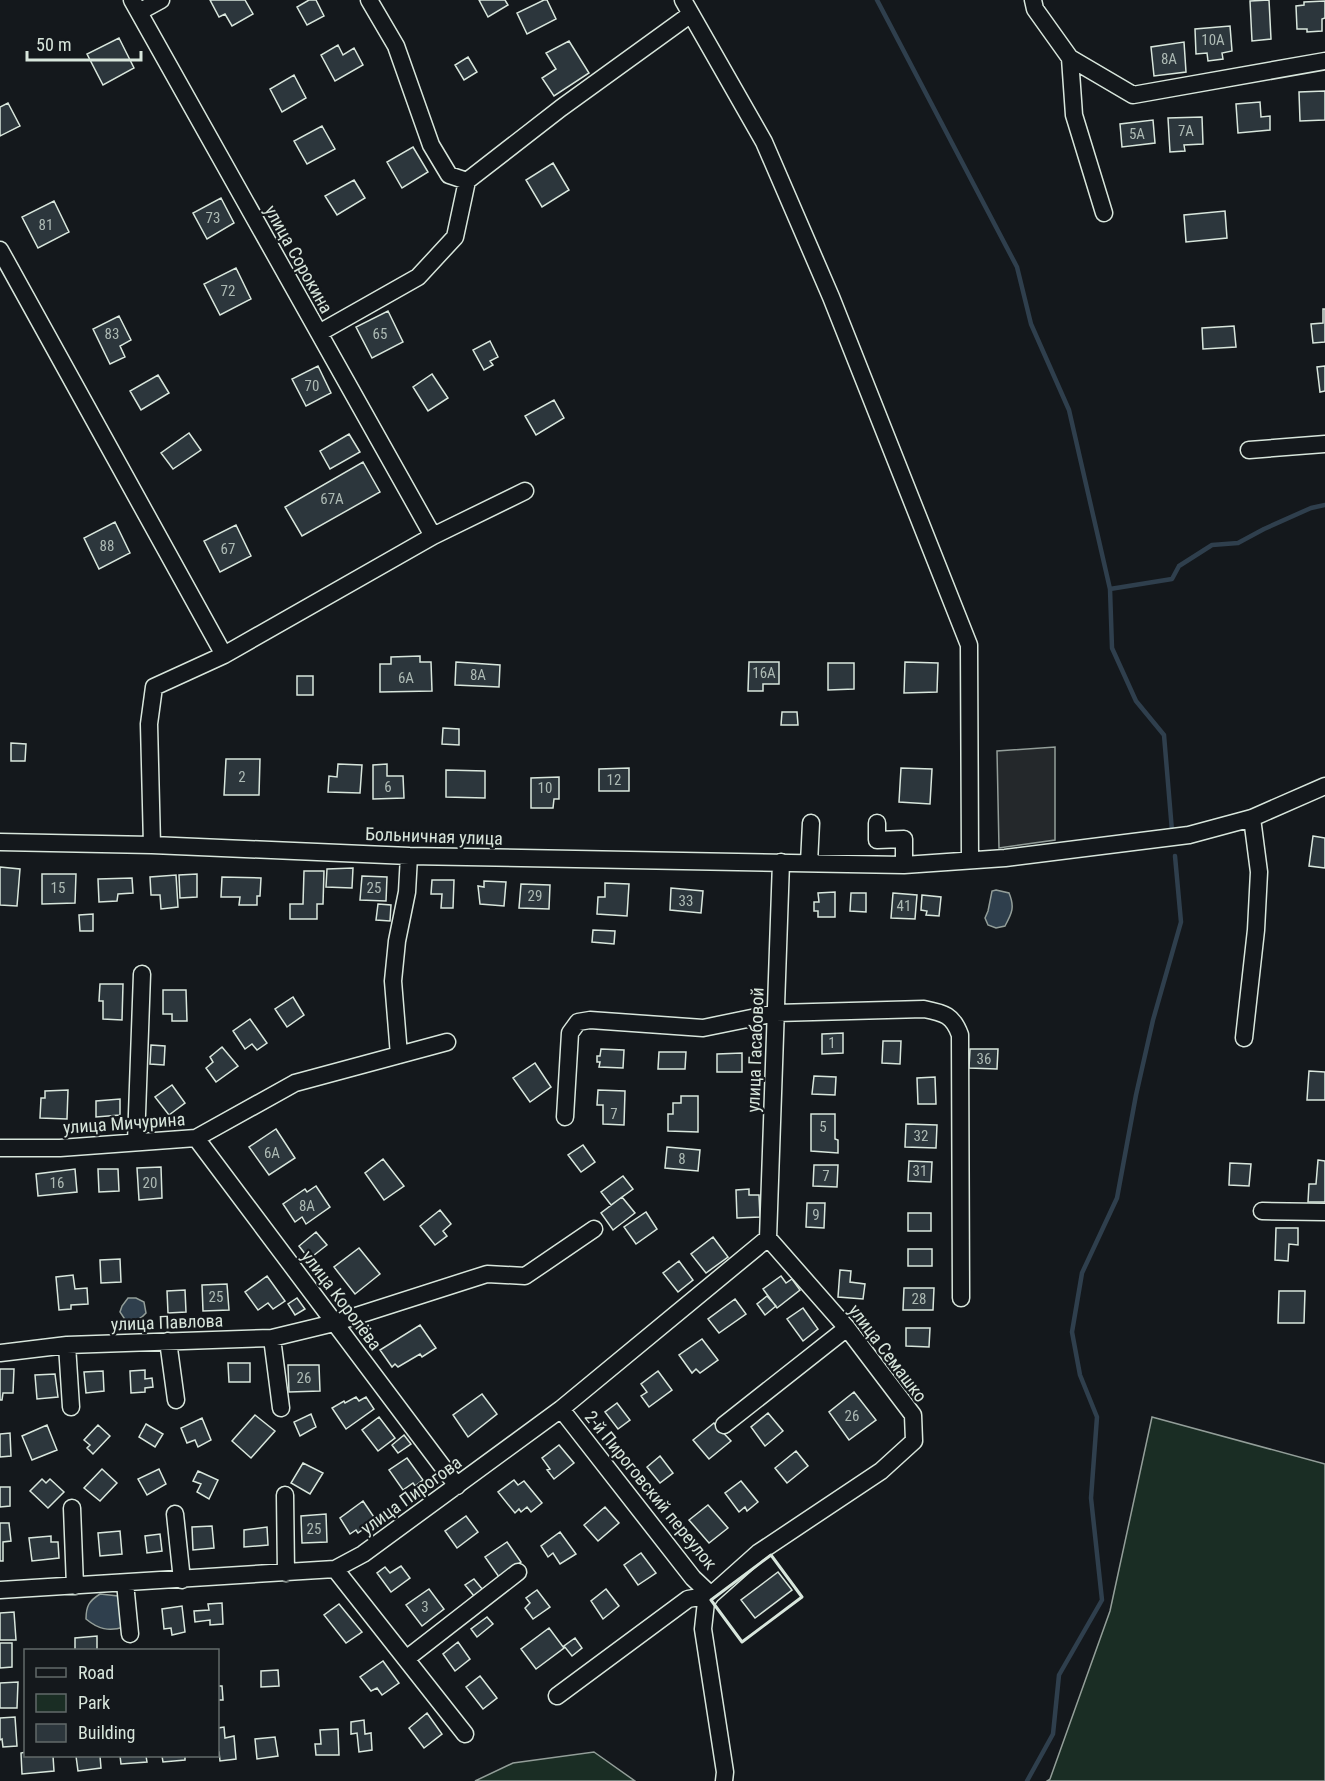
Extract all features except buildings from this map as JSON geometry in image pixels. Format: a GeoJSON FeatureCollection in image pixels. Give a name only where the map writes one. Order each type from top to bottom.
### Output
{"type":"FeatureCollection","features":[{"type":"Feature","properties":{"kind":"street"},"geometry":{"type":"LineString","coordinates":[[135,6],[161,0]]}},
{"type":"Feature","properties":{"kind":"street"},"geometry":{"type":"LineString","coordinates":[[369,0],[396,46],[431,145],[449,175],[467,181]]}},
{"type":"Feature","properties":{"kind":"street"},"geometry":{"type":"LineString","coordinates":[[1033,0],[1035,9],[1070,58],[1133,95],[1325,61]]}},
{"type":"Feature","properties":{"kind":"street","name":"улица Сорокина"},"geometry":{"type":"LineString","coordinates":[[135,6],[433,536]]}},
{"type":"Feature","properties":{"kind":"street"},"geometry":{"type":"LineString","coordinates":[[318,333],[418,277],[455,237],[467,181],[561,108],[691,13],[764,142],[831,297],[969,645],[970,860]]}},
{"type":"Feature","properties":{"kind":"street"},"geometry":{"type":"LineString","coordinates":[[1070,58],[1074,116],[1104,213]]}},
{"type":"Feature","properties":{"kind":"street"},"geometry":{"type":"LineString","coordinates":[[0,250],[224,655]]}},
{"type":"Feature","properties":{"kind":"street"},"geometry":{"type":"LineString","coordinates":[[1249,450],[1325,444]]}},
{"type":"Feature","properties":{"kind":"street"},"geometry":{"type":"LineString","coordinates":[[152,845],[149,724],[154,687],[224,655],[433,536],[525,491]]}},
{"type":"Feature","properties":{"kind":"street","name":"Больничная улица"},"geometry":{"type":"LineString","coordinates":[[0,842],[152,845],[410,856],[904,865],[1005,858],[1189,835],[1252,818],[1325,786]]}},
{"type":"Feature","properties":{"kind":"street"},"geometry":{"type":"LineString","coordinates":[[1244,1038],[1256,930],[1259,872],[1252,818]]}},
{"type":"Feature","properties":{"kind":"street"},"geometry":{"type":"LineString","coordinates":[[809,863],[811,822]]}},
{"type":"Feature","properties":{"kind":"street"},"geometry":{"type":"LineString","coordinates":[[878,823],[877,840],[904,840],[904,865]]}},
{"type":"Feature","properties":{"kind":"street"},"geometry":{"type":"LineString","coordinates":[[399,1055],[393,981],[397,941],[407,892],[410,856]]}},
{"type":"Feature","properties":{"kind":"street","name":"улица Гасабовой"},"geometry":{"type":"LineString","coordinates":[[768,1238],[781,862]]}},
{"type":"Feature","properties":{"kind":"street"},"geometry":{"type":"LineString","coordinates":[[136,1142],[142,974]]}},
{"type":"Feature","properties":{"kind":"street"},"geometry":{"type":"LineString","coordinates":[[565,1117],[570,1033],[578,1022],[590,1020],[703,1028],[776,1013],[924,1009],[948,1016],[957,1024],[962,1067],[961,1298]]}},
{"type":"Feature","properties":{"kind":"street","name":"улица Мичурина"},"geometry":{"type":"LineString","coordinates":[[0,1148],[60,1148],[196,1138],[295,1083],[447,1042]]}},
{"type":"Feature","properties":{"kind":"street","name":"улица Королёва"},"geometry":{"type":"LineString","coordinates":[[196,1138],[457,1486]]}},
{"type":"Feature","properties":{"kind":"street"},"geometry":{"type":"LineString","coordinates":[[1262,1211],[1325,1212]]}},
{"type":"Feature","properties":{"kind":"street","name":"улица Павлова"},"geometry":{"type":"LineString","coordinates":[[0,1353],[67,1345],[272,1338],[334,1323],[487,1275],[525,1276],[594,1229]]}},
{"type":"Feature","properties":{"kind":"street","name":"улица Семашко"},"geometry":{"type":"LineString","coordinates":[[556,1696],[688,1599],[711,1595],[758,1553],[881,1471],[914,1441],[913,1415],[847,1328],[768,1238]]}},
{"type":"Feature","properties":{"kind":"street","name":"улица Пирогова"},"geometry":{"type":"LineString","coordinates":[[0,1590],[335,1569],[363,1554],[561,1409],[768,1238]]}},
{"type":"Feature","properties":{"kind":"street"},"geometry":{"type":"LineString","coordinates":[[724,1425],[847,1328]]}},
{"type":"Feature","properties":{"kind":"street"},"geometry":{"type":"LineString","coordinates":[[272,1338],[280,1408]]}},
{"type":"Feature","properties":{"kind":"street"},"geometry":{"type":"LineString","coordinates":[[168,1341],[176,1400]]}},
{"type":"Feature","properties":{"kind":"street"},"geometry":{"type":"LineString","coordinates":[[67,1345],[70,1407]]}},
{"type":"Feature","properties":{"kind":"street","name":"2-й Пироговский переулок"},"geometry":{"type":"LineString","coordinates":[[561,1409],[693,1578],[711,1595]]}},
{"type":"Feature","properties":{"kind":"street"},"geometry":{"type":"LineString","coordinates":[[285,1495],[286,1573]]}},
{"type":"Feature","properties":{"kind":"street"},"geometry":{"type":"LineString","coordinates":[[72,1508],[75,1586]]}},
{"type":"Feature","properties":{"kind":"street"},"geometry":{"type":"LineString","coordinates":[[175,1514],[182,1580]]}},
{"type":"Feature","properties":{"kind":"street"},"geometry":{"type":"LineString","coordinates":[[335,1569],[465,1734]]}},
{"type":"Feature","properties":{"kind":"street"},"geometry":{"type":"LineString","coordinates":[[406,1659],[518,1572]]}},
{"type":"Feature","properties":{"kind":"street"},"geometry":{"type":"LineString","coordinates":[[125,1583],[130,1634]]}},
{"type":"Feature","properties":{"kind":"street"},"geometry":{"type":"LineString","coordinates":[[711,1595],[706,1602],[704,1629],[725,1778]]}},
{"type":"Feature","properties":{"kind":"green space"},"geometry":{"type":"Polygon","coordinates":[[[1152,1417],[1325,1464],[1325,1781],[1047,1781],[1050,1779],[1110,1611],[1152,1417]]]}},
{"type":"Feature","properties":{"kind":"green space"},"geometry":{"type":"Polygon","coordinates":[[[594,1752],[635,1781],[475,1781],[513,1763],[594,1752]]]}},
{"type":"Feature","properties":{"kind":"shaded area"},"geometry":{"type":"Polygon","coordinates":[[[1055,747],[1055,840],[999,848],[997,751],[1055,747]]]}},
{"type":"Feature","properties":{"kind":"water"},"geometry":{"type":"Polygon","coordinates":[[[992,891],[1009,893],[1012,906],[1005,926],[996,928],[988,925],[985,918],[992,891]]]}},
{"type":"Feature","properties":{"kind":"water"},"geometry":{"type":"Polygon","coordinates":[[[128,1298],[136,1298],[144,1302],[146,1313],[140,1318],[126,1321],[120,1312],[128,1298]]]}},
{"type":"Feature","properties":{"kind":"water"},"geometry":{"type":"Polygon","coordinates":[[[100,1594],[118,1596],[124,1627],[104,1629],[86,1619],[89,1604],[100,1594]]]}},
{"type":"Feature","properties":{"kind":"waterway"},"geometry":{"type":"LineString","coordinates":[[877,0],[1017,267],[1031,324],[1069,410],[1110,589],[1112,648],[1136,701],[1164,735],[1172,831]]}},
{"type":"Feature","properties":{"kind":"waterway"},"geometry":{"type":"LineString","coordinates":[[1110,589],[1172,579],[1179,566],[1212,545],[1238,543],[1311,508],[1325,505]]}},
{"type":"Feature","properties":{"kind":"waterway"},"geometry":{"type":"LineString","coordinates":[[1027,1781],[1053,1734],[1059,1675],[1102,1600],[1091,1498],[1097,1417],[1080,1375],[1072,1332],[1082,1273],[1117,1198],[1153,1020],[1181,922],[1175,856]]}},
{"type":"Feature","properties":{"kind":"wall"},"geometry":{"type":"LineString","coordinates":[[771,1555],[802,1597],[742,1642],[711,1600],[771,1555]]}}]}
